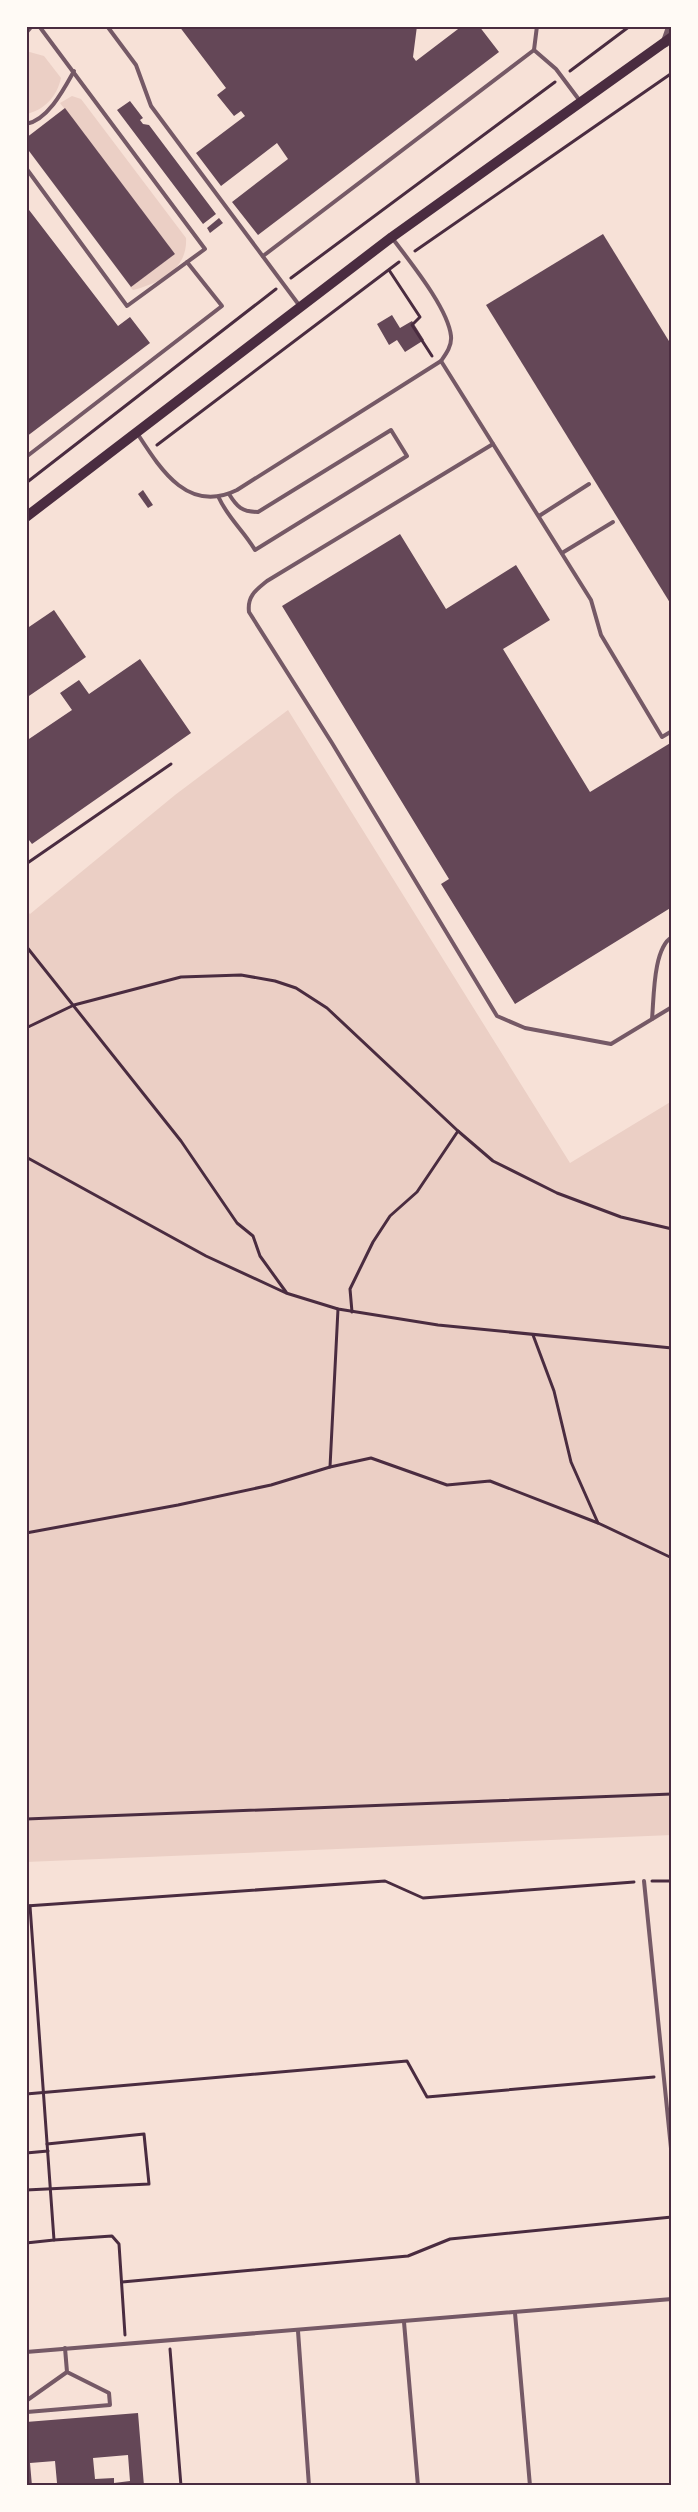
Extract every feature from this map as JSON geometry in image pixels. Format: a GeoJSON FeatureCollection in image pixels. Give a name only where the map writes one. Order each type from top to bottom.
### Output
{"type":"FeatureCollection","features":[{"type":"Feature","properties":{"kind":"main road"},"geometry":{"type":"LineString","coordinates":[[26,517],[392,237],[581,101],[669,41]]}},
{"type":"Feature","properties":{"kind":"street"},"geometry":{"type":"LineString","coordinates":[[669,41],[671,26]]}},
{"type":"Feature","properties":{"kind":"lane"},"geometry":{"type":"LineString","coordinates":[[26,33],[32,26]]}},
{"type":"Feature","properties":{"kind":"lane"},"geometry":{"type":"LineString","coordinates":[[26,168],[127,306],[205,249],[74,71],[38,26]]}},
{"type":"Feature","properties":{"kind":"lane"},"geometry":{"type":"LineString","coordinates":[[107,26],[136,65],[152,106],[301,307]]}},
{"type":"Feature","properties":{"kind":"lane"},"geometry":{"type":"LineString","coordinates":[[263,256],[534,50],[537,26]]}},
{"type":"Feature","properties":{"kind":"lane"},"geometry":{"type":"LineString","coordinates":[[534,50],[547,58],[581,101]]}},
{"type":"Feature","properties":{"kind":"lane"},"geometry":{"type":"LineString","coordinates":[[26,124],[34,123],[58,99],[74,71]]}},
{"type":"Feature","properties":{"kind":"lane"},"geometry":{"type":"LineString","coordinates":[[137,433],[148,451],[177,484],[199,497],[218,498],[229,494],[439,362],[448,351],[451,336],[444,315],[426,284],[392,237]]}},
{"type":"Feature","properties":{"kind":"lane"},"geometry":{"type":"LineString","coordinates":[[26,457],[222,306],[188,262]]}},
{"type":"Feature","properties":{"kind":"lane"},"geometry":{"type":"LineString","coordinates":[[439,362],[591,600],[601,635],[662,737],[672,731]]}},
{"type":"Feature","properties":{"kind":"lane"},"geometry":{"type":"LineString","coordinates":[[218,498],[233,523],[245,532],[256,550],[407,456],[391,430],[258,512],[247,512],[236,506],[229,494]]}},
{"type":"Feature","properties":{"kind":"lane"},"geometry":{"type":"LineString","coordinates":[[493,444],[267,581],[248,602],[249,612],[332,743],[497,1016],[525,1028],[611,1044],[672,1007]]}},
{"type":"Feature","properties":{"kind":"lane"},"geometry":{"type":"LineString","coordinates":[[539,516],[589,484]]}},
{"type":"Feature","properties":{"kind":"lane"},"geometry":{"type":"LineString","coordinates":[[562,553],[613,522]]}},
{"type":"Feature","properties":{"kind":"lane"},"geometry":{"type":"LineString","coordinates":[[652,1019],[660,951],[666,940],[672,937]]}},
{"type":"Feature","properties":{"kind":"lane"},"geometry":{"type":"LineString","coordinates":[[644,1882],[672,2158]]}},
{"type":"Feature","properties":{"kind":"lane"},"geometry":{"type":"LineString","coordinates":[[26,2352],[126,2342],[298,2331],[672,2299]]}},
{"type":"Feature","properties":{"kind":"lane"},"geometry":{"type":"LineString","coordinates":[[515,2313],[530,2486]]}},
{"type":"Feature","properties":{"kind":"lane"},"geometry":{"type":"LineString","coordinates":[[404,2322],[418,2486]]}},
{"type":"Feature","properties":{"kind":"lane"},"geometry":{"type":"LineString","coordinates":[[298,2331],[309,2486]]}},
{"type":"Feature","properties":{"kind":"lane"},"geometry":{"type":"LineString","coordinates":[[65,2348],[67,2372]]}},
{"type":"Feature","properties":{"kind":"lane"},"geometry":{"type":"LineString","coordinates":[[67,2372],[109,2393],[110,2405],[27,2412],[26,2401],[67,2372]]}},
{"type":"Feature","properties":{"kind":"path"},"geometry":{"type":"LineString","coordinates":[[26,483],[284,284],[630,26]]}},
{"type":"Feature","properties":{"kind":"path"},"geometry":{"type":"LineString","coordinates":[[389,270],[420,317],[412,325],[439,362]]}},
{"type":"Feature","properties":{"kind":"path"},"geometry":{"type":"LineString","coordinates":[[26,864],[171,764]]}},
{"type":"Feature","properties":{"kind":"path"},"geometry":{"type":"LineString","coordinates":[[26,946],[181,1141],[237,1222],[253,1236],[260,1256],[286,1292]]}},
{"type":"Feature","properties":{"kind":"path"},"geometry":{"type":"LineString","coordinates":[[26,1028],[74,1005],[181,977],[241,975],[296,988],[328,1008],[458,1131],[493,1161],[557,1193],[621,1217],[672,1229]]}},
{"type":"Feature","properties":{"kind":"path"},"geometry":{"type":"LineString","coordinates":[[352,1312],[350,1289],[373,1242],[390,1216],[417,1192],[458,1131]]}},
{"type":"Feature","properties":{"kind":"path"},"geometry":{"type":"LineString","coordinates":[[26,1157],[206,1256],[286,1292],[338,1309],[438,1325],[672,1348]]}},
{"type":"Feature","properties":{"kind":"path"},"geometry":{"type":"LineString","coordinates":[[330,1467],[338,1309]]}},
{"type":"Feature","properties":{"kind":"path"},"geometry":{"type":"LineString","coordinates":[[532,1335],[554,1391],[571,1462],[598,1523]]}},
{"type":"Feature","properties":{"kind":"path"},"geometry":{"type":"LineString","coordinates":[[26,1533],[178,1506],[371,1458],[448,1485],[490,1481],[598,1523],[672,1558]]}},
{"type":"Feature","properties":{"kind":"path"},"geometry":{"type":"LineString","coordinates":[[26,1819],[672,1794]]}},
{"type":"Feature","properties":{"kind":"path"},"geometry":{"type":"LineString","coordinates":[[54,2240],[28,1906],[384,1881],[423,1898],[672,1881]]}},
{"type":"Feature","properties":{"kind":"path"},"geometry":{"type":"LineString","coordinates":[[26,2094],[407,2061],[427,2097],[664,2076]]}},
{"type":"Feature","properties":{"kind":"path"},"geometry":{"type":"LineString","coordinates":[[26,2190],[149,2184],[144,2134],[48,2144]]}},
{"type":"Feature","properties":{"kind":"path"},"geometry":{"type":"LineString","coordinates":[[26,2153],[48,2151]]}},
{"type":"Feature","properties":{"kind":"path"},"geometry":{"type":"LineString","coordinates":[[122,2282],[408,2256],[450,2239],[672,2217]]}},
{"type":"Feature","properties":{"kind":"path"},"geometry":{"type":"LineString","coordinates":[[26,2243],[112,2236],[119,2244],[126,2342]]}},
{"type":"Feature","properties":{"kind":"path"},"geometry":{"type":"LineString","coordinates":[[169,2340],[181,2486]]}},
{"type":"Feature","properties":{"kind":"shaded area"},"geometry":{"type":"Polygon","coordinates":[[[26,51],[44,56],[61,78],[57,91],[49,101],[39,109],[26,114],[26,51]]]}},
{"type":"Feature","properties":{"kind":"shaded area"},"geometry":{"type":"Polygon","coordinates":[[[72,96],[81,99],[186,238],[182,258],[177,266],[162,279],[133,290],[130,287],[175,254],[60,103],[72,96]]]}},
{"type":"Feature","properties":{"kind":"shaded area"},"geometry":{"type":"Polygon","coordinates":[[[288,710],[570,1163],[672,1101],[672,1835],[26,1862],[26,910],[30,914],[175,795],[288,710]]]}},
{"type":"Feature","properties":{"kind":"building"},"geometry":{"type":"Polygon","coordinates":[[[179,26],[417,26],[413,57],[416,61],[462,26],[479,26],[499,52],[258,235],[232,202],[288,159],[277,143],[221,186],[196,153],[245,116],[241,111],[234,116],[217,95],[226,88],[179,26]]]}},
{"type":"Feature","properties":{"kind":"building"},"geometry":{"type":"Polygon","coordinates":[[[130,101],[143,118],[140,120],[143,124],[149,125],[216,214],[203,224],[117,110],[130,101]]]}},
{"type":"Feature","properties":{"kind":"building"},"geometry":{"type":"Polygon","coordinates":[[[65,108],[175,254],[131,287],[26,147],[26,138],[65,108]]]}},
{"type":"Feature","properties":{"kind":"building"},"geometry":{"type":"Polygon","coordinates":[[[26,206],[118,326],[130,317],[150,343],[26,437],[26,206]]]}},
{"type":"Feature","properties":{"kind":"building"},"geometry":{"type":"Polygon","coordinates":[[[219,218],[223,223],[210,233],[207,228],[219,218]]]}},
{"type":"Feature","properties":{"kind":"building"},"geometry":{"type":"Polygon","coordinates":[[[603,234],[672,346],[672,606],[486,305],[603,234]]]}},
{"type":"Feature","properties":{"kind":"building"},"geometry":{"type":"Polygon","coordinates":[[[392,315],[400,328],[412,321],[424,340],[405,352],[397,340],[389,345],[377,324],[392,315]]]}},
{"type":"Feature","properties":{"kind":"building"},"geometry":{"type":"Polygon","coordinates":[[[143,490],[153,505],[148,508],[138,494],[143,490]]]}},
{"type":"Feature","properties":{"kind":"building"},"geometry":{"type":"Polygon","coordinates":[[[400,534],[446,609],[516,565],[550,620],[503,649],[590,792],[672,742],[672,907],[515,1004],[441,884],[449,879],[282,606],[400,534]]]}},
{"type":"Feature","properties":{"kind":"building"},"geometry":{"type":"Polygon","coordinates":[[[54,610],[86,657],[26,698],[26,629],[54,610]]]}},
{"type":"Feature","properties":{"kind":"building"},"geometry":{"type":"Polygon","coordinates":[[[140,659],[191,733],[32,844],[26,836],[26,741],[72,710],[60,693],[79,680],[89,694],[140,659]]]}},
{"type":"Feature","properties":{"kind":"building"},"geometry":{"type":"Polygon","coordinates":[[[138,2413],[144,2486],[39,2486],[57,2483],[55,2461],[30,2463],[32,2486],[26,2486],[26,2422],[138,2413]],[[128,2455],[93,2458],[95,2479],[114,2478],[114,2483],[130,2481],[128,2455]]]}}]}
